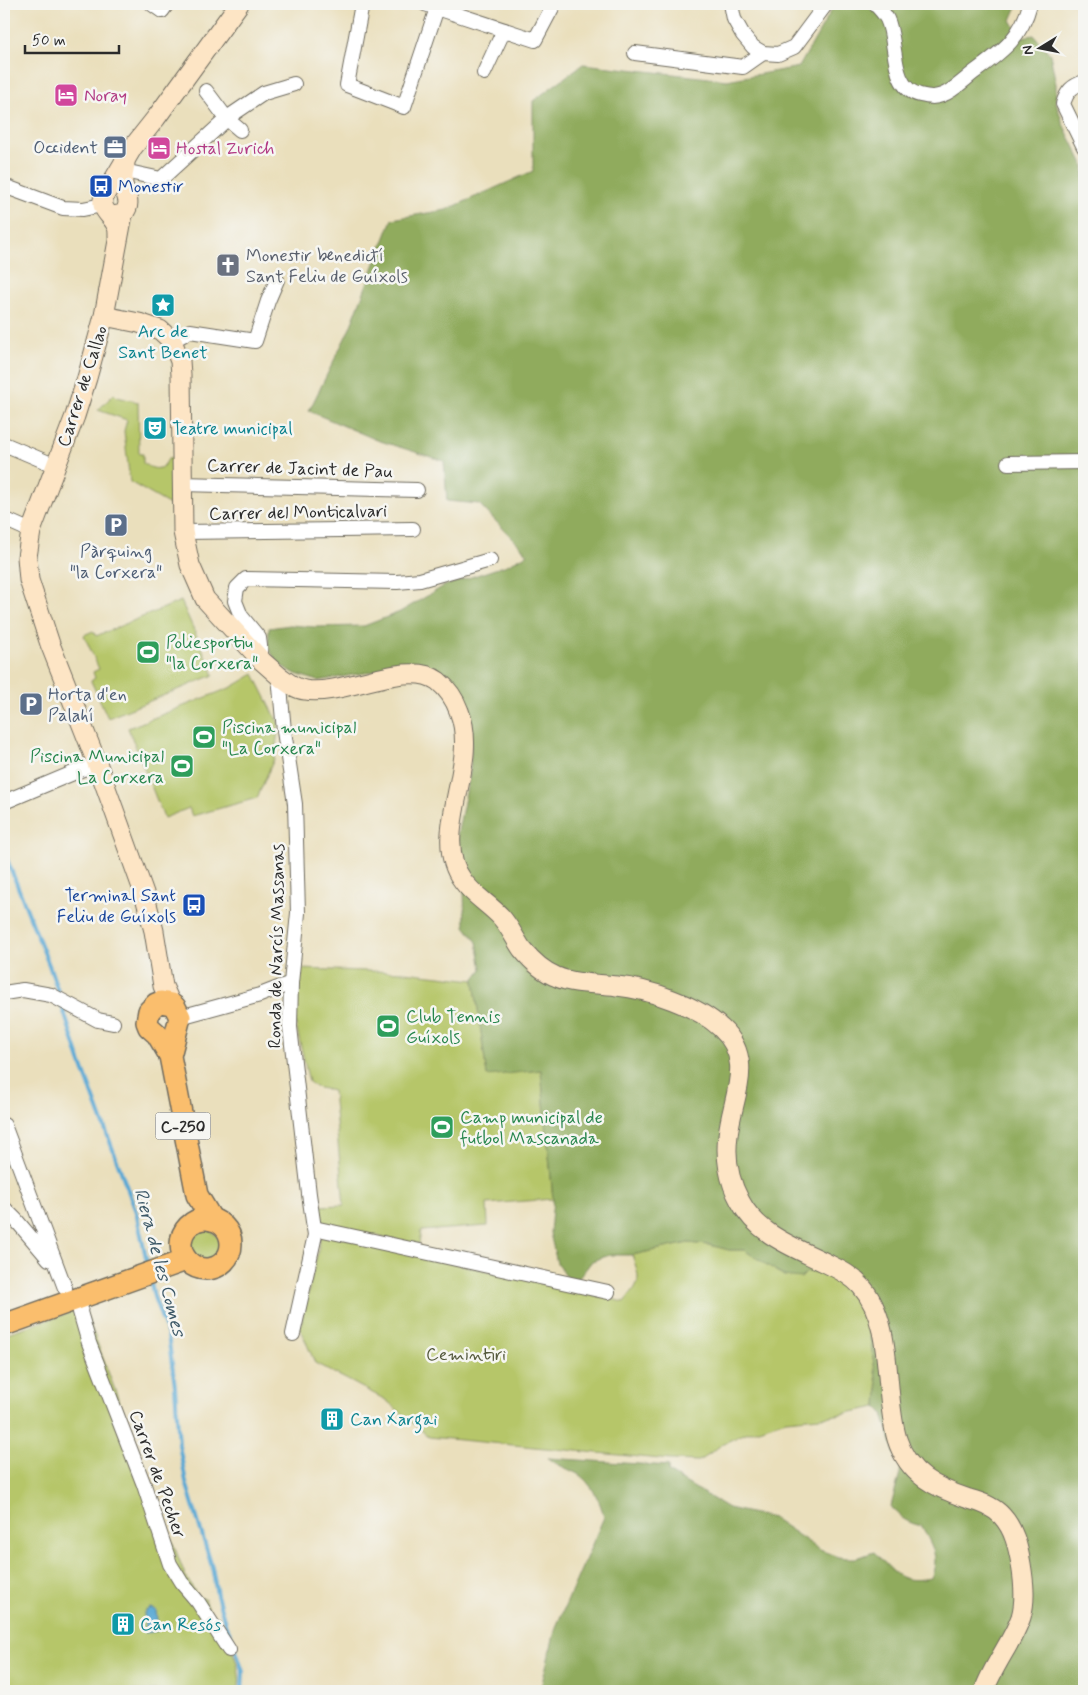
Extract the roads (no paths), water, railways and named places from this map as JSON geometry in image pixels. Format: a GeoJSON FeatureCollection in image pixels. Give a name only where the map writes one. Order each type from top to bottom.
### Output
{"type":"FeatureCollection","features":[{"type":"Feature","properties":{"kind":"main road","name":"Carrer de Callao"},"geometry":{"type":"LineString","coordinates":[[167,1012],[154,930],[144,893],[97,764],[50,644],[29,580],[27,557],[30,531],[82,396],[104,316],[118,237],[113,204],[125,165],[133,147],[239,4]]}},
{"type":"Feature","properties":{"kind":"main road"},"geometry":{"type":"LineString","coordinates":[[104,316],[139,323],[160,330],[172,341],[180,362],[184,544],[190,565],[205,599],[262,661],[290,685],[304,690],[320,691],[411,673],[431,676],[440,682],[451,694],[456,704],[462,718],[466,738],[465,757],[451,831],[450,847],[456,869],[462,880],[503,919],[523,950],[554,976],[570,981],[622,986],[684,1005],[706,1016],[724,1030],[735,1046],[741,1072],[728,1135],[727,1160],[731,1180],[742,1205],[752,1220],[770,1235],[850,1275],[864,1289],[873,1305],[882,1333],[897,1440],[906,1460],[917,1475],[930,1484],[941,1490],[987,1504],[1000,1513],[1010,1525],[1018,1548],[1024,1581],[1024,1603],[1015,1630],[992,1670],[984,1691]]}},
{"type":"Feature","properties":{"kind":"main road","name":"C-250"},"geometry":{"type":"LineString","coordinates":[[167,1012],[170,1056],[197,1195],[212,1220],[223,1226],[228,1233],[231,1246],[227,1258],[218,1267],[205,1270],[197,1268],[184,1254],[182,1236],[189,1226],[197,1195]]}},
{"type":"Feature","properties":{"kind":"main road"},"geometry":{"type":"LineString","coordinates":[[189,1226],[200,1220],[212,1220]]}},
{"type":"Feature","properties":{"kind":"main road"},"geometry":{"type":"LineString","coordinates":[[4,1325],[72,1296],[184,1254]]}},
{"type":"Feature","properties":{"kind":"main road"},"geometry":{"type":"LineString","coordinates":[[4,1310],[72,1296]]}},
{"type":"Feature","properties":{"kind":"street"},"geometry":{"type":"LineString","coordinates":[[152,4],[162,11],[167,4]]}},
{"type":"Feature","properties":{"kind":"street"},"geometry":{"type":"LineString","coordinates":[[362,4],[347,85],[404,107],[431,6],[535,40],[554,4]]}},
{"type":"Feature","properties":{"kind":"street"},"geometry":{"type":"LineString","coordinates":[[731,4],[734,19],[753,47],[763,53],[778,54],[794,47],[826,4]]}},
{"type":"Feature","properties":{"kind":"street"},"geometry":{"type":"LineString","coordinates":[[875,4],[886,18],[892,36],[894,62],[904,84],[916,94],[932,98],[944,94],[1006,48],[1026,21],[1030,4]]}},
{"type":"Feature","properties":{"kind":"street"},"geometry":{"type":"LineString","coordinates":[[484,74],[504,30]]}},
{"type":"Feature","properties":{"kind":"street"},"geometry":{"type":"LineString","coordinates":[[635,53],[743,68],[763,53]]}},
{"type":"Feature","properties":{"kind":"street"},"geometry":{"type":"LineString","coordinates":[[1084,82],[1067,92],[1063,104],[1084,147]]}},
{"type":"Feature","properties":{"kind":"street"},"geometry":{"type":"LineString","coordinates":[[125,165],[161,179],[227,120],[264,93],[294,84]]}},
{"type":"Feature","properties":{"kind":"street"},"geometry":{"type":"LineString","coordinates":[[206,91],[227,120],[240,130]]}},
{"type":"Feature","properties":{"kind":"street"},"geometry":{"type":"LineString","coordinates":[[4,186],[63,208],[83,209],[113,204]]}},
{"type":"Feature","properties":{"kind":"street"},"geometry":{"type":"LineString","coordinates":[[172,341],[190,331],[255,341],[277,280]]}},
{"type":"Feature","properties":{"kind":"street"},"geometry":{"type":"LineString","coordinates":[[4,444],[56,466]]}},
{"type":"Feature","properties":{"kind":"street"},"geometry":{"type":"LineString","coordinates":[[1008,463],[1084,462]]}},
{"type":"Feature","properties":{"kind":"street","name":"Carrer de Jacint de Pau"},"geometry":{"type":"LineString","coordinates":[[182,484],[417,490]]}},
{"type":"Feature","properties":{"kind":"street"},"geometry":{"type":"LineString","coordinates":[[4,519],[30,531]]}},
{"type":"Feature","properties":{"kind":"street","name":"Carrer del Monticalvari"},"geometry":{"type":"LineString","coordinates":[[183,532],[413,530]]}},
{"type":"Feature","properties":{"kind":"street"},"geometry":{"type":"LineString","coordinates":[[262,661],[259,638],[241,616],[235,601],[237,588],[246,579],[397,582],[420,580],[490,560]]}},
{"type":"Feature","properties":{"kind":"street","name":"Ronda de Narcís Massanas"},"geometry":{"type":"LineString","coordinates":[[279,676],[284,730],[295,804],[298,913],[291,983],[290,1027],[315,1235],[293,1334]]}},
{"type":"Feature","properties":{"kind":"street"},"geometry":{"type":"LineString","coordinates":[[4,802],[97,764]]}},
{"type":"Feature","properties":{"kind":"street"},"geometry":{"type":"LineString","coordinates":[[167,1012],[260,995],[291,983]]}},
{"type":"Feature","properties":{"kind":"street"},"geometry":{"type":"LineString","coordinates":[[4,993],[23,990],[51,995],[98,1020],[113,1023]]}},
{"type":"Feature","properties":{"kind":"street","name":"Carrer de Pecher"},"geometry":{"type":"LineString","coordinates":[[4,1125],[80,1312],[88,1343],[144,1485],[170,1564],[198,1602],[229,1650]]}},
{"type":"Feature","properties":{"kind":"street"},"geometry":{"type":"LineString","coordinates":[[4,1208],[39,1246],[56,1268],[72,1296]]}},
{"type":"Feature","properties":{"kind":"street"},"geometry":{"type":"LineString","coordinates":[[314,1228],[608,1292]]}},
{"type":"Feature","properties":{"kind":"water"},"geometry":{"type":"Polygon","coordinates":[[[150,1608],[156,1610],[158,1631],[145,1633],[144,1612],[150,1608]]]}},
{"type":"Feature","properties":{"kind":"waterway","name":"Riera de les Comes"},"geometry":{"type":"LineString","coordinates":[[4,852],[59,994]]}},
{"type":"Feature","properties":{"kind":"waterway","name":"Riera de les Comes"},"geometry":{"type":"LineString","coordinates":[[62,1006],[79,1058],[136,1212],[148,1267]]}},
{"type":"Feature","properties":{"kind":"waterway","name":"Riera de les Comes"},"geometry":{"type":"LineString","coordinates":[[150,1279],[154,1297],[168,1335],[175,1386],[179,1445],[186,1482],[212,1567],[217,1595],[226,1626],[243,1672],[242,1691]]}},
{"type":"Feature","properties":{"kind":"place","name":"Noray"},"geometry":{"type":"Point","coordinates":[66,95]}},
{"type":"Feature","properties":{"kind":"place","name":"Occident"},"geometry":{"type":"Point","coordinates":[115,147]}},
{"type":"Feature","properties":{"kind":"place","name":"Hostal Zurich"},"geometry":{"type":"Point","coordinates":[159,148]}},
{"type":"Feature","properties":{"kind":"place","name":"Monestir"},"geometry":{"type":"Point","coordinates":[101,186]}},
{"type":"Feature","properties":{"kind":"place","name":"Monestir benedictí Sant Feliu de Guíxols"},"geometry":{"type":"Point","coordinates":[228,265]}},
{"type":"Feature","properties":{"kind":"place","name":"Arc de Sant Benet"},"geometry":{"type":"Point","coordinates":[163,305]}},
{"type":"Feature","properties":{"kind":"place","name":"Teatre municipal"},"geometry":{"type":"Point","coordinates":[155,428]}},
{"type":"Feature","properties":{"kind":"place","name":"Pàrquing \"la Corxera\""},"geometry":{"type":"Point","coordinates":[116,525]}},
{"type":"Feature","properties":{"kind":"place","name":"Poliesportiu \"la Corxera\""},"geometry":{"type":"Point","coordinates":[148,652]}},
{"type":"Feature","properties":{"kind":"place","name":"Horta d'en Palahí"},"geometry":{"type":"Point","coordinates":[31,704]}},
{"type":"Feature","properties":{"kind":"place","name":"Piscina municipal \"La Corxera\""},"geometry":{"type":"Point","coordinates":[204,737]}},
{"type":"Feature","properties":{"kind":"place","name":"Piscina Municipal La Corxera"},"geometry":{"type":"Point","coordinates":[182,766]}},
{"type":"Feature","properties":{"kind":"place","name":"Terminal Sant Feliu de Guíxols"},"geometry":{"type":"Point","coordinates":[194,905]}},
{"type":"Feature","properties":{"kind":"place","name":"Club Tennis Guíxols"},"geometry":{"type":"Point","coordinates":[388,1026]}},
{"type":"Feature","properties":{"kind":"place","name":"Camp municipal de futbol Mascanada"},"geometry":{"type":"Point","coordinates":[442,1127]}},
{"type":"Feature","properties":{"kind":"place","name":"Can Xargai"},"geometry":{"type":"Point","coordinates":[332,1419]}},
{"type":"Feature","properties":{"kind":"place","name":"Can Resós"},"geometry":{"type":"Point","coordinates":[123,1624]}},
{"type":"Feature","properties":{"kind":"park label","name":"Cemintiri"},"geometry":{"type":"Point","coordinates":[466,1354]}}]}
